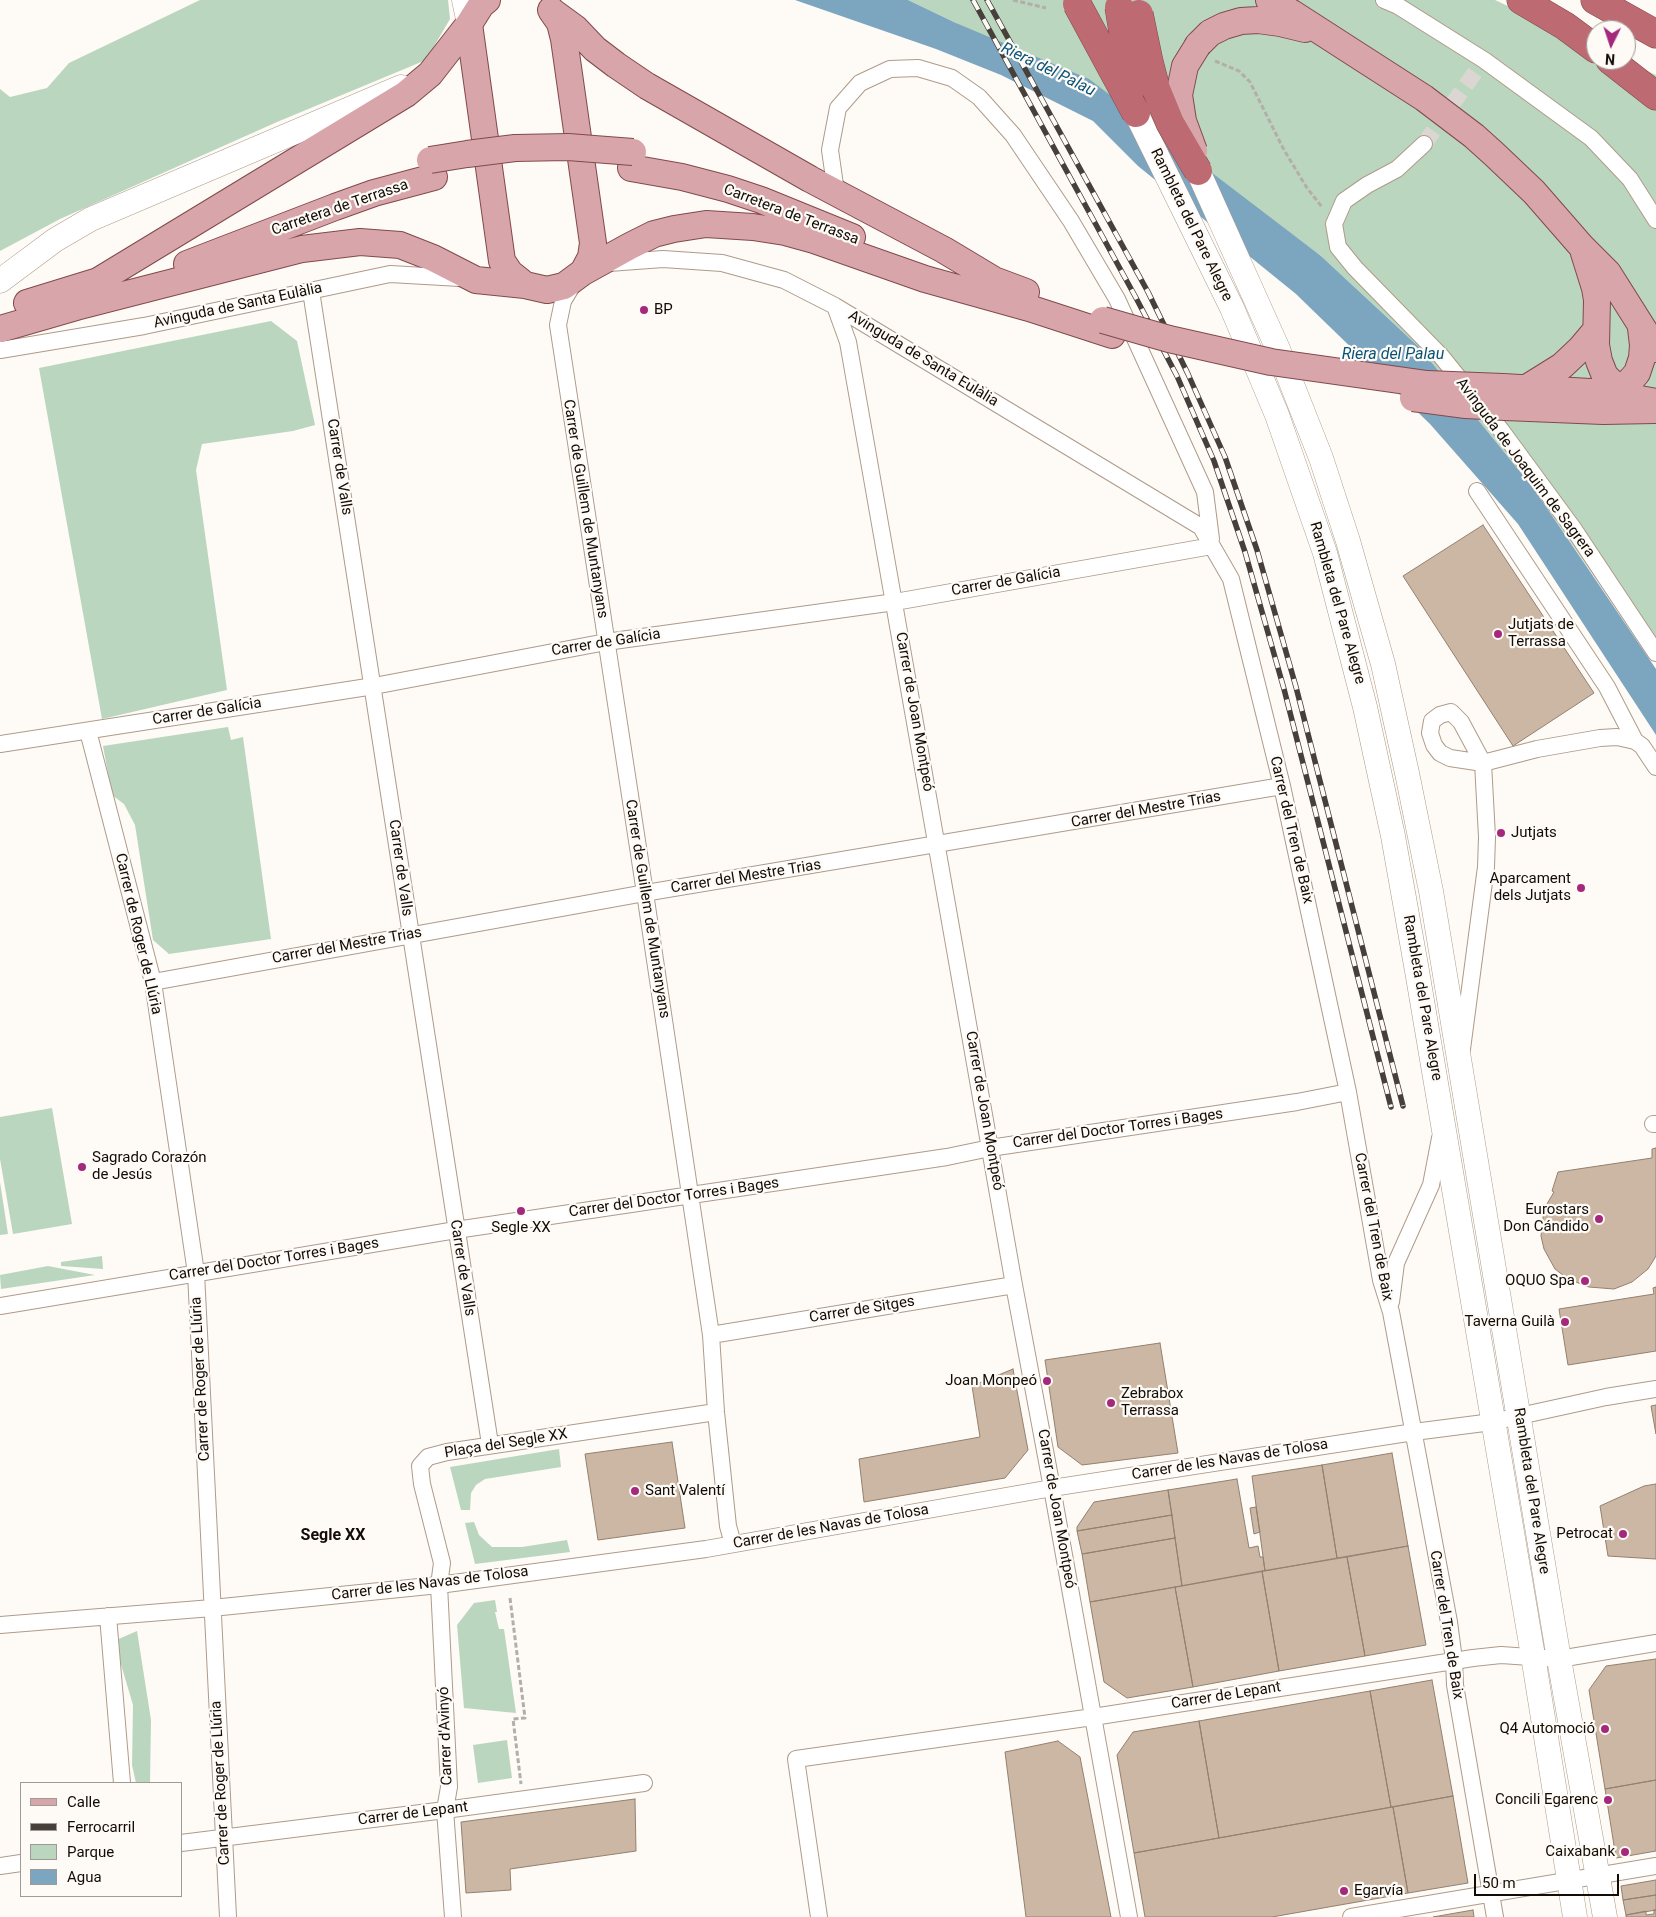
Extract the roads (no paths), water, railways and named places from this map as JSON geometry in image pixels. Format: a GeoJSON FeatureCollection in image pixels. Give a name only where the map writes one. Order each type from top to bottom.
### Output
{"type":"FeatureCollection","features":[{"type":"Feature","properties":{"kind":"highway"},"geometry":{"type":"LineString","coordinates":[[1520,0],[1565,26],[1586,42]]}},
{"type":"Feature","properties":{"kind":"highway"},"geometry":{"type":"LineString","coordinates":[[1594,0],[1656,34]]}},
{"type":"Feature","properties":{"kind":"highway"},"geometry":{"type":"LineString","coordinates":[[1076,2],[1136,114]]}},
{"type":"Feature","properties":{"kind":"highway"},"geometry":{"type":"LineString","coordinates":[[1128,5],[1124,49],[1136,114]]}},
{"type":"Feature","properties":{"kind":"highway"},"geometry":{"type":"LineString","coordinates":[[1128,5],[1147,53],[1156,89],[1170,123],[1198,171]]}},
{"type":"Feature","properties":{"kind":"highway"},"geometry":{"type":"LineString","coordinates":[[1623,70],[1656,96]]}},
{"type":"Feature","properties":{"kind":"main road"},"geometry":{"type":"LineString","coordinates":[[98,281],[406,94],[430,74],[467,12],[487,0]]}},
{"type":"Feature","properties":{"kind":"main road"},"geometry":{"type":"LineString","coordinates":[[1269,0],[1292,12],[1335,42],[1416,93],[1474,136],[1534,192],[1582,247],[1608,273],[1656,349]]}},
{"type":"Feature","properties":{"kind":"main road"},"geometry":{"type":"LineString","coordinates":[[546,6],[575,28],[595,49],[647,86],[944,250],[994,280],[1107,327]]}},
{"type":"Feature","properties":{"kind":"main road"},"geometry":{"type":"LineString","coordinates":[[546,6],[560,23],[564,39],[593,242],[591,257],[586,271]]}},
{"type":"Feature","properties":{"kind":"main road"},"geometry":{"type":"LineString","coordinates":[[467,12],[502,261],[510,273],[525,285]]}},
{"type":"Feature","properties":{"kind":"main road"},"geometry":{"type":"LineString","coordinates":[[1198,171],[1183,121],[1180,95],[1185,66],[1202,52],[1210,33],[1241,21],[1258,20],[1304,29],[1335,42]]}},
{"type":"Feature","properties":{"kind":"main road"},"geometry":{"type":"LineString","coordinates":[[0,281],[55,240],[90,219],[430,74]]}},
{"type":"Feature","properties":{"kind":"main road","name":"Rambleta del Pare Alegre"},"geometry":{"type":"LineString","coordinates":[[1136,114],[1232,308],[1300,477],[1325,553],[1365,707],[1391,826],[1443,1121],[1575,1917]]}},
{"type":"Feature","properties":{"kind":"main road","name":"Carretera de Terrassa"},"geometry":{"type":"LineString","coordinates":[[0,329],[76,308],[374,193],[466,154],[515,148],[568,147],[632,160],[761,200],[906,261],[1029,308]]}},
{"type":"Feature","properties":{"kind":"main road","name":"Carretera de Terrassa"},"geometry":{"type":"LineString","coordinates":[[632,160],[688,161],[724,170],[798,198],[994,280]]}},
{"type":"Feature","properties":{"kind":"main road","name":"Carretera de Terrassa"},"geometry":{"type":"LineString","coordinates":[[0,310],[98,281],[335,188],[432,169]]}},
{"type":"Feature","properties":{"kind":"main road","name":"Rambleta del Pare Alegre"},"geometry":{"type":"LineString","coordinates":[[1198,171],[1278,349],[1318,450],[1365,598],[1382,664],[1422,842],[1559,1659],[1605,1917]]}},
{"type":"Feature","properties":{"kind":"main road"},"geometry":{"type":"LineString","coordinates":[[76,308],[302,249],[360,242],[400,245],[433,258],[476,280],[525,285],[547,290],[564,286],[586,271],[654,234],[706,224],[753,227],[785,232],[925,279],[1029,308],[1107,327],[1280,363],[1511,394],[1621,391],[1656,388]]}},
{"type":"Feature","properties":{"kind":"main road"},"geometry":{"type":"LineString","coordinates":[[1582,247],[1595,288],[1598,353],[1605,376],[1621,391],[1640,399],[1656,402]]}},
{"type":"Feature","properties":{"kind":"main road"},"geometry":{"type":"LineString","coordinates":[[1563,409],[1601,399],[1621,391],[1637,373],[1642,358],[1641,328]]}},
{"type":"Feature","properties":{"kind":"main road"},"geometry":{"type":"LineString","coordinates":[[1511,394],[1562,366],[1596,330]]}},
{"type":"Feature","properties":{"kind":"main road"},"geometry":{"type":"LineString","coordinates":[[1511,394],[1563,409],[1656,410]]}},
{"type":"Feature","properties":{"kind":"street"},"geometry":{"type":"LineString","coordinates":[[1384,0],[1398,6],[1591,138],[1630,179],[1656,220]]}},
{"type":"Feature","properties":{"kind":"street"},"geometry":{"type":"LineString","coordinates":[[836,192],[830,150],[838,108],[860,83],[890,69],[918,68],[952,78],[979,97],[1013,135],[1072,222],[1117,299],[1206,492],[1212,546]]}},
{"type":"Feature","properties":{"kind":"street","name":"Avinguda de Joaquim de Sagrera"},"geometry":{"type":"LineString","coordinates":[[1424,144],[1397,169],[1366,185],[1344,201],[1334,224],[1338,247],[1355,268],[1440,356],[1501,430],[1574,528],[1656,653]]}},
{"type":"Feature","properties":{"kind":"street","name":"Avinguda de Santa Eulàlia"},"geometry":{"type":"LineString","coordinates":[[586,271],[663,259],[722,263],[784,280],[835,306],[1201,527],[1212,546]]}},
{"type":"Feature","properties":{"kind":"street","name":"Carrer de Guillem de Muntanyans"},"geometry":{"type":"LineString","coordinates":[[586,271],[563,301],[558,325],[646,893],[689,1196],[711,1335],[716,1412],[728,1526],[733,1544]]}},
{"type":"Feature","properties":{"kind":"street","name":"Avinguda de Santa Eulàlia"},"geometry":{"type":"LineString","coordinates":[[0,350],[144,326],[390,274],[444,276],[476,280]]}},
{"type":"Feature","properties":{"kind":"street","name":"Carrer de Valls"},"geometry":{"type":"LineString","coordinates":[[311,291],[374,686],[410,935],[490,1444]]}},
{"type":"Feature","properties":{"kind":"street","name":"Carrer de Joan Montpeó"},"geometry":{"type":"LineString","coordinates":[[835,306],[848,342],[1014,1285],[1129,1917]]}},
{"type":"Feature","properties":{"kind":"street"},"geometry":{"type":"LineString","coordinates":[[1477,491],[1607,687],[1634,741],[1648,753],[1656,767]]}},
{"type":"Feature","properties":{"kind":"street","name":"Carrer de Galícia"},"geometry":{"type":"LineString","coordinates":[[0,744],[374,686],[606,642],[894,602],[1212,546]]}},
{"type":"Feature","properties":{"kind":"street","name":"Carrer del Tren de Baix"},"geometry":{"type":"LineString","coordinates":[[1212,546],[1231,579],[1282,786],[1348,1092],[1381,1280],[1391,1312],[1449,1622],[1455,1685],[1495,1917]]}},
{"type":"Feature","properties":{"kind":"street","name":"Carrer de Roger de Llúria"},"geometry":{"type":"LineString","coordinates":[[88,731],[153,982],[196,1273],[228,1917]]}},
{"type":"Feature","properties":{"kind":"street","name":"Rambleta del Pare Alegre"},"geometry":{"type":"LineString","coordinates":[[1460,1066],[1486,867],[1487,837],[1482,763],[1537,748],[1600,738],[1617,737],[1634,741]]}},
{"type":"Feature","properties":{"kind":"street","name":"Carrer del Mestre Trias"},"geometry":{"type":"LineString","coordinates":[[153,982],[646,893],[1282,786]]}},
{"type":"Feature","properties":{"kind":"street","name":"Carrer del Doctor Torres i Bages"},"geometry":{"type":"LineString","coordinates":[[0,1306],[456,1230],[947,1157],[990,1148],[1297,1102],[1348,1092]]}},
{"type":"Feature","properties":{"kind":"street","name":"Rambleta del Pare Alegre"},"geometry":{"type":"LineString","coordinates":[[1391,1312],[1396,1263],[1431,1185],[1443,1121]]}},
{"type":"Feature","properties":{"kind":"street","name":"Carrer de Sitges"},"geometry":{"type":"LineString","coordinates":[[711,1335],[1014,1285]]}},
{"type":"Feature","properties":{"kind":"street","name":"Carrer de les Navas de Tolosa"},"geometry":{"type":"LineString","coordinates":[[0,1626],[212,1608],[438,1585],[733,1544],[1052,1488],[1414,1432],[1492,1422],[1606,1397],[1656,1389]]}},
{"type":"Feature","properties":{"kind":"street","name":"Plaça del Segle XX"},"geometry":{"type":"LineString","coordinates":[[438,1585],[442,1563],[422,1484],[420,1466],[428,1457],[490,1444],[716,1412]]}},
{"type":"Feature","properties":{"kind":"street","name":"Carrer d'Avinyó"},"geometry":{"type":"LineString","coordinates":[[438,1585],[448,1777],[445,1810],[452,1917]]}},
{"type":"Feature","properties":{"kind":"street"},"geometry":{"type":"LineString","coordinates":[[108,1616],[122,1782]]}},
{"type":"Feature","properties":{"kind":"street","name":"Carrer de Lepant"},"geometry":{"type":"LineString","coordinates":[[819,1917],[796,1759],[1093,1716],[1454,1660],[1497,1655],[1559,1659],[1656,1644]]}},
{"type":"Feature","properties":{"kind":"street","name":"Carrer de Lepant"},"geometry":{"type":"LineString","coordinates":[[182,1843],[644,1783]]}},
{"type":"Feature","properties":{"kind":"street"},"geometry":{"type":"LineString","coordinates":[[0,1866],[20,1863]]}},
{"type":"Feature","properties":{"kind":"street"},"geometry":{"type":"LineString","coordinates":[[1351,1917],[1570,1882],[1656,1866]]}},
{"type":"Feature","properties":{"kind":"water","name":"Riera del Palau"},"geometry":{"type":"Polygon","coordinates":[[[795,0],[908,0],[956,23],[1089,79],[1321,256],[1420,348],[1534,489],[1656,669],[1656,735],[1518,524],[1430,424],[1296,294],[1138,166],[1093,121],[1001,75],[936,49],[795,0]]]}},
{"type":"Feature","properties":{"kind":"tunnel"},"geometry":{"type":"LineString","coordinates":[[1424,144],[1478,68]]}},
{"type":"Feature","properties":{"kind":"railway"},"geometry":{"type":"LineString","coordinates":[[973,0],[1177,376],[1214,461],[1245,552],[1284,689],[1391,1107]]}},
{"type":"Feature","properties":{"kind":"railway"},"geometry":{"type":"LineString","coordinates":[[987,0],[1148,292],[1188,374],[1225,457],[1257,550],[1296,687],[1403,1106]]}},
{"type":"Feature","properties":{"kind":"place","name":"BP"},"geometry":{"type":"Point","coordinates":[644,310]}},
{"type":"Feature","properties":{"kind":"place","name":"Jutjats de Terrassa"},"geometry":{"type":"Point","coordinates":[1498,634]}},
{"type":"Feature","properties":{"kind":"place","name":"Jutjats"},"geometry":{"type":"Point","coordinates":[1501,833]}},
{"type":"Feature","properties":{"kind":"place","name":"Aparcament dels Jutjats"},"geometry":{"type":"Point","coordinates":[1581,888]}},
{"type":"Feature","properties":{"kind":"place","name":"Sagrado Corazón de Jesús"},"geometry":{"type":"Point","coordinates":[82,1167]}},
{"type":"Feature","properties":{"kind":"place","name":"Segle XX"},"geometry":{"type":"Point","coordinates":[521,1211]}},
{"type":"Feature","properties":{"kind":"place","name":"Eurostars Don Cándido"},"geometry":{"type":"Point","coordinates":[1599,1219]}},
{"type":"Feature","properties":{"kind":"place","name":"OQUO Spa"},"geometry":{"type":"Point","coordinates":[1585,1281]}},
{"type":"Feature","properties":{"kind":"place","name":"Taverna Guilà"},"geometry":{"type":"Point","coordinates":[1565,1322]}},
{"type":"Feature","properties":{"kind":"place","name":"Joan Monpeó"},"geometry":{"type":"Point","coordinates":[1047,1381]}},
{"type":"Feature","properties":{"kind":"place","name":"Zebrabox Terrassa"},"geometry":{"type":"Point","coordinates":[1111,1403]}},
{"type":"Feature","properties":{"kind":"place","name":"Sant Valentí"},"geometry":{"type":"Point","coordinates":[635,1491]}},
{"type":"Feature","properties":{"kind":"place","name":"Petrocat"},"geometry":{"type":"Point","coordinates":[1623,1534]}},
{"type":"Feature","properties":{"kind":"place","name":"Q4 Automoció"},"geometry":{"type":"Point","coordinates":[1605,1729]}},
{"type":"Feature","properties":{"kind":"place","name":"Concili Egarenc"},"geometry":{"type":"Point","coordinates":[1608,1800]}},
{"type":"Feature","properties":{"kind":"place","name":"Caixabank"},"geometry":{"type":"Point","coordinates":[1625,1852]}},
{"type":"Feature","properties":{"kind":"place","name":"Egarvía"},"geometry":{"type":"Point","coordinates":[1344,1891]}},
{"type":"Feature","properties":{"kind":"district","name":"Segle XX"},"geometry":{"type":"Point","coordinates":[333,1536]}}]}
